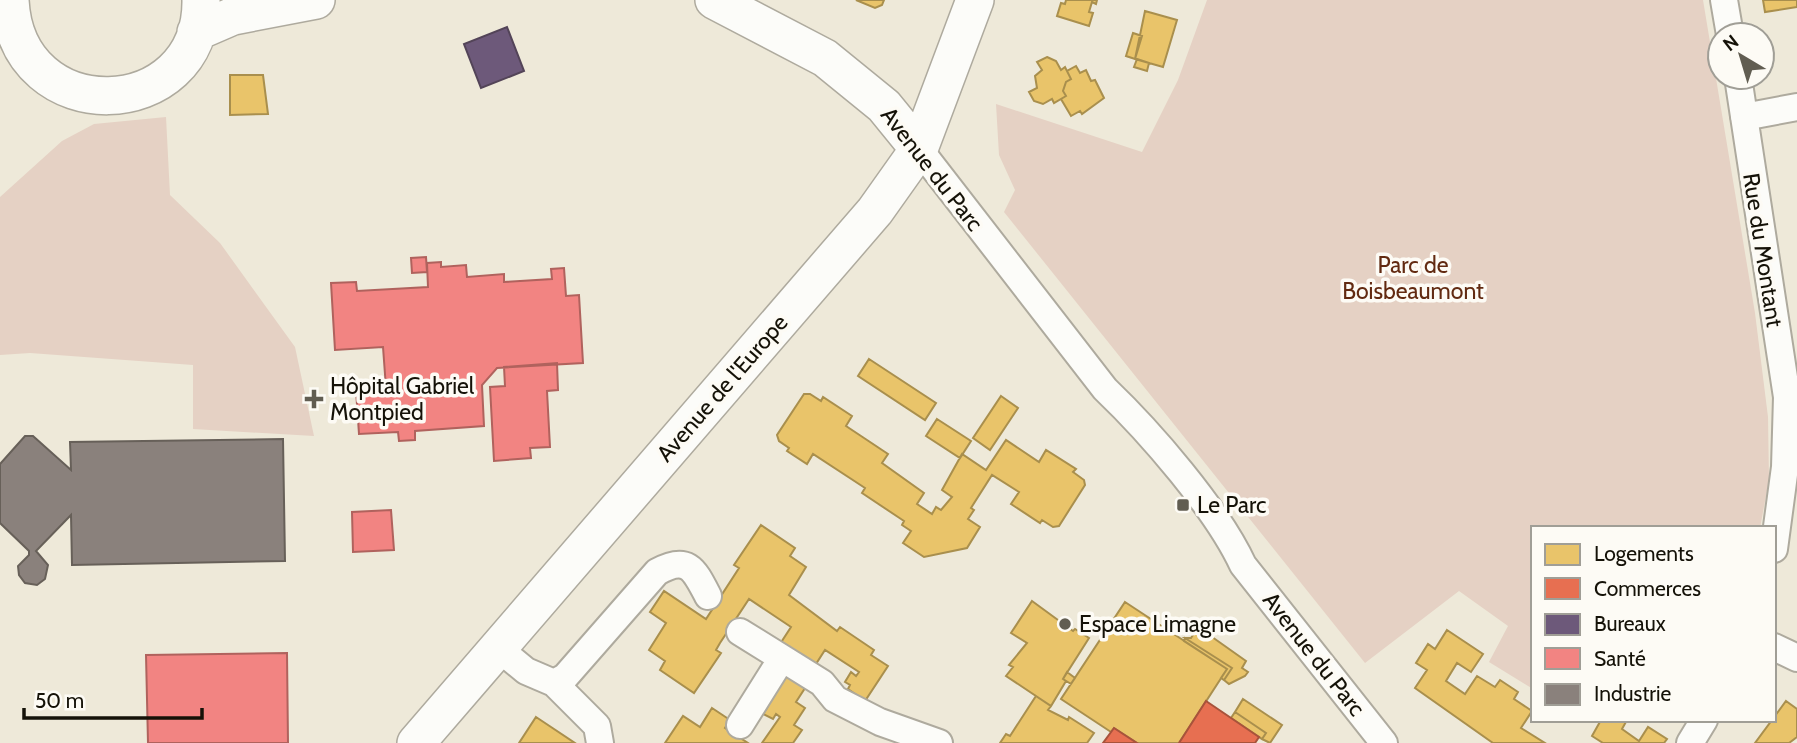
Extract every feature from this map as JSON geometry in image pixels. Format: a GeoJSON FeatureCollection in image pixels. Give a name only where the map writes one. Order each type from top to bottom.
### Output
{"type":"FeatureCollection","features":[{"type":"Feature","properties":{"kind":"main road"},"geometry":{"type":"LineString","coordinates":[[10,0],[15,33],[30,61],[61,86],[86,95],[127,94],[153,84],[174,67],[199,16],[233,16],[316,0]]}},
{"type":"Feature","properties":{"kind":"main road","name":"Avenue du Parc"},"geometry":{"type":"LineString","coordinates":[[713,0],[825,58],[884,106],[919,149]]}},
{"type":"Feature","properties":{"kind":"main road","name":"Avenue de l'Europe"},"geometry":{"type":"LineString","coordinates":[[416,743],[876,211],[919,149],[975,0]]}},
{"type":"Feature","properties":{"kind":"street"},"geometry":{"type":"LineString","coordinates":[[1724,0],[1728,21]]}},
{"type":"Feature","properties":{"kind":"street","name":"Rue du Montant"},"geometry":{"type":"LineString","coordinates":[[1740,91],[1751,178],[1787,397],[1785,467],[1776,534]]}},
{"type":"Feature","properties":{"kind":"street"},"geometry":{"type":"LineString","coordinates":[[1744,117],[1797,107]]}},
{"type":"Feature","properties":{"kind":"street","name":"Avenue du Parc"},"geometry":{"type":"LineString","coordinates":[[919,149],[1105,389],[1134,416],[1231,538],[1243,565],[1384,743]]}},
{"type":"Feature","properties":{"kind":"street"},"geometry":{"type":"LineString","coordinates":[[554,683],[565,677],[657,572],[675,562],[684,564],[695,572],[708,596]]}},
{"type":"Feature","properties":{"kind":"street"},"geometry":{"type":"LineString","coordinates":[[740,632],[822,683],[835,699],[880,722],[939,743]]}},
{"type":"Feature","properties":{"kind":"street"},"geometry":{"type":"LineString","coordinates":[[497,647],[526,671],[554,683],[597,726],[600,743]]}},
{"type":"Feature","properties":{"kind":"street"},"geometry":{"type":"LineString","coordinates":[[1776,648],[1797,658]]}},
{"type":"Feature","properties":{"kind":"street"},"geometry":{"type":"LineString","coordinates":[[740,725],[782,658]]}},
{"type":"Feature","properties":{"kind":"street"},"geometry":{"type":"LineString","coordinates":[[1690,743],[1703,722]]}},
{"type":"Feature","properties":{"kind":"green space","name":"Parc de Boisbeaumont"},"geometry":{"type":"Polygon","coordinates":[[[1207,0],[1703,0],[1706,21],[1706,91],[1718,91],[1755,313],[1768,417],[1769,480],[1760,526],[1531,526],[1531,688],[1489,662],[1508,626],[1459,591],[1365,663],[1004,212],[1015,190],[999,155],[996,104],[1142,152],[1178,80],[1207,0]]]}},
{"type":"Feature","properties":{"kind":"green space"},"geometry":{"type":"Polygon","coordinates":[[[166,117],[170,195],[220,243],[295,347],[314,436],[193,429],[193,365],[30,353],[0,355],[0,197],[62,141],[94,124],[166,117]]]}},
{"type":"Feature","properties":{"kind":"building: Logements"},"geometry":{"type":"Polygon","coordinates":[[[856,0],[884,0],[882,5],[875,8],[856,0]]]}},
{"type":"Feature","properties":{"kind":"building: Logements"},"geometry":{"type":"Polygon","coordinates":[[[1066,0],[1097,0],[1096,4],[1092,2],[1089,12],[1093,13],[1089,26],[1057,16],[1061,3],[1065,4],[1066,0]]]}},
{"type":"Feature","properties":{"kind":"building: Logements"},"geometry":{"type":"Polygon","coordinates":[[[1763,0],[1797,0],[1797,7],[1765,12],[1763,0]]]}},
{"type":"Feature","properties":{"kind":"building: Logements"},"geometry":{"type":"Polygon","coordinates":[[[1145,11],[1177,20],[1163,67],[1135,59],[1145,11]]]}},
{"type":"Feature","properties":{"kind":"building: Logements"},"geometry":{"type":"Polygon","coordinates":[[[1133,33],[1142,36],[1135,59],[1126,56],[1133,33]]]}},
{"type":"Feature","properties":{"kind":"building: Logements"},"geometry":{"type":"Polygon","coordinates":[[[1047,57],[1056,61],[1061,70],[1065,67],[1071,79],[1066,82],[1063,91],[1066,96],[1054,103],[1052,99],[1043,104],[1034,101],[1029,92],[1037,88],[1035,76],[1042,70],[1037,62],[1047,57]]]}},
{"type":"Feature","properties":{"kind":"building: Logements"},"geometry":{"type":"Polygon","coordinates":[[[1137,59],[1149,63],[1147,71],[1134,67],[1137,59]]]}},
{"type":"Feature","properties":{"kind":"building: Logements"},"geometry":{"type":"Polygon","coordinates":[[[1076,66],[1080,73],[1086,70],[1091,81],[1095,80],[1104,98],[1082,114],[1080,111],[1071,116],[1061,99],[1066,96],[1063,91],[1066,82],[1071,79],[1067,71],[1076,66]]]}},
{"type":"Feature","properties":{"kind":"building: Logements"},"geometry":{"type":"Polygon","coordinates":[[[230,75],[263,75],[268,114],[230,115],[230,75]]]}},
{"type":"Feature","properties":{"kind":"building: Logements"},"geometry":{"type":"Polygon","coordinates":[[[869,359],[936,403],[925,420],[858,376],[869,359]]]}},
{"type":"Feature","properties":{"kind":"building: Logements"},"geometry":{"type":"Polygon","coordinates":[[[804,394],[810,394],[821,401],[823,397],[852,416],[846,426],[888,454],[882,463],[924,493],[917,504],[932,514],[936,507],[941,510],[952,497],[942,490],[962,454],[986,470],[1006,440],[1039,462],[1046,450],[1076,469],[1073,472],[1084,480],[1085,485],[1059,526],[1053,527],[1042,520],[1040,523],[1011,504],[1019,492],[992,475],[971,508],[974,510],[968,519],[980,527],[967,548],[924,557],[903,543],[911,531],[902,525],[904,521],[862,493],[865,488],[813,454],[807,464],[787,451],[789,448],[779,441],[777,435],[804,394]]]}},
{"type":"Feature","properties":{"kind":"building: Logements"},"geometry":{"type":"Polygon","coordinates":[[[1001,396],[1018,408],[990,450],[973,438],[1001,396]]]}},
{"type":"Feature","properties":{"kind":"building: Logements"},"geometry":{"type":"Polygon","coordinates":[[[937,419],[971,441],[960,458],[926,436],[937,419]]]}},
{"type":"Feature","properties":{"kind":"building: Logements"},"geometry":{"type":"Polygon","coordinates":[[[761,525],[795,548],[790,556],[806,567],[789,595],[837,631],[840,627],[874,650],[871,655],[888,666],[865,701],[848,689],[850,685],[845,682],[851,672],[856,676],[859,672],[825,650],[814,667],[780,644],[791,627],[749,599],[716,650],[721,653],[694,693],[660,670],[665,661],[649,650],[666,623],[650,612],[664,591],[706,619],[739,568],[734,565],[761,525]]]}},
{"type":"Feature","properties":{"kind":"building: Logements"},"geometry":{"type":"Polygon","coordinates":[[[1032,601],[1073,631],[1075,629],[1089,638],[1063,679],[1066,681],[1051,706],[1006,676],[1013,667],[1009,665],[1027,643],[1011,633],[1032,601]]]}},
{"type":"Feature","properties":{"kind":"building: Logements"},"geometry":{"type":"Polygon","coordinates":[[[1125,602],[1227,669],[1179,743],[1137,743],[1114,728],[1111,732],[1061,699],[1125,602]]]}},
{"type":"Feature","properties":{"kind":"building: Logements"},"geometry":{"type":"Polygon","coordinates":[[[1198,627],[1246,661],[1242,668],[1248,672],[1245,676],[1229,684],[1224,680],[1232,668],[1185,638],[1191,638],[1198,627]]]}},
{"type":"Feature","properties":{"kind":"building: Logements"},"geometry":{"type":"Polygon","coordinates":[[[1447,630],[1483,654],[1471,672],[1457,663],[1446,681],[1465,694],[1477,676],[1495,687],[1500,680],[1518,692],[1514,699],[1531,710],[1521,728],[1545,743],[1493,743],[1415,688],[1427,670],[1416,663],[1428,644],[1435,649],[1447,630]]]}},
{"type":"Feature","properties":{"kind":"building: Logements"},"geometry":{"type":"Polygon","coordinates":[[[1185,638],[1232,668],[1224,680],[1221,678],[1227,669],[1184,641],[1185,638]]]}},
{"type":"Feature","properties":{"kind":"building: Logements"},"geometry":{"type":"Polygon","coordinates":[[[786,672],[807,685],[796,702],[805,708],[794,725],[802,730],[793,743],[762,743],[780,717],[776,714],[773,719],[763,714],[767,708],[763,706],[786,672]]]}},
{"type":"Feature","properties":{"kind":"building: Logements"},"geometry":{"type":"Polygon","coordinates":[[[1067,672],[1075,678],[1071,684],[1063,679],[1067,672]]]}},
{"type":"Feature","properties":{"kind":"building: Logements"},"geometry":{"type":"Polygon","coordinates":[[[1036,696],[1051,706],[1048,710],[1068,720],[1069,717],[1094,733],[1087,743],[1000,743],[1006,734],[1010,736],[1036,696]]]}},
{"type":"Feature","properties":{"kind":"building: Logements"},"geometry":{"type":"Polygon","coordinates":[[[1243,699],[1282,725],[1270,743],[1262,739],[1266,733],[1235,712],[1243,699]]]}},
{"type":"Feature","properties":{"kind":"building: Logements"},"geometry":{"type":"Polygon","coordinates":[[[1786,701],[1797,709],[1797,737],[1789,743],[1755,743],[1770,722],[1776,722],[1776,715],[1786,701]]]}},
{"type":"Feature","properties":{"kind":"building: Logements"},"geometry":{"type":"Polygon","coordinates":[[[712,708],[730,720],[725,728],[748,743],[665,743],[683,716],[700,727],[712,708]]]}},
{"type":"Feature","properties":{"kind":"building: Logements"},"geometry":{"type":"Polygon","coordinates":[[[1235,712],[1266,733],[1262,739],[1231,718],[1235,712]]]}},
{"type":"Feature","properties":{"kind":"building: Logements"},"geometry":{"type":"Polygon","coordinates":[[[536,717],[575,743],[519,743],[536,717]]]}},
{"type":"Feature","properties":{"kind":"building: Logements"},"geometry":{"type":"Polygon","coordinates":[[[1600,722],[1626,722],[1622,729],[1639,741],[1648,727],[1667,739],[1664,743],[1603,743],[1592,736],[1600,722]]]}},
{"type":"Feature","properties":{"kind":"building: Commerces"},"geometry":{"type":"Polygon","coordinates":[[[1206,701],[1259,737],[1255,743],[1179,743],[1206,701]]]}},
{"type":"Feature","properties":{"kind":"building: Commerces"},"geometry":{"type":"Polygon","coordinates":[[[1114,728],[1137,743],[1103,743],[1114,728]]]}},
{"type":"Feature","properties":{"kind":"building: Bureaux"},"geometry":{"type":"Polygon","coordinates":[[[507,27],[524,71],[481,88],[464,44],[507,27]]]}},
{"type":"Feature","properties":{"kind":"building: Santé"},"geometry":{"type":"Polygon","coordinates":[[[426,257],[427,272],[412,273],[411,258],[426,257]]]}},
{"type":"Feature","properties":{"kind":"building: Santé"},"geometry":{"type":"Polygon","coordinates":[[[441,262],[441,267],[466,265],[467,277],[504,274],[504,282],[552,279],[551,269],[564,268],[566,296],[579,295],[583,363],[497,368],[482,385],[484,426],[415,431],[415,440],[399,441],[398,432],[359,434],[356,390],[386,388],[383,347],[335,350],[331,283],[356,282],[357,291],[428,287],[427,263],[441,262]]]}},
{"type":"Feature","properties":{"kind":"building: Santé"},"geometry":{"type":"Polygon","coordinates":[[[557,363],[558,390],[547,391],[550,447],[530,448],[531,458],[494,461],[490,387],[505,386],[504,367],[557,363]]]}},
{"type":"Feature","properties":{"kind":"building: Santé"},"geometry":{"type":"Polygon","coordinates":[[[391,510],[394,550],[353,552],[352,512],[391,510]]]}},
{"type":"Feature","properties":{"kind":"building: Santé"},"geometry":{"type":"Polygon","coordinates":[[[287,653],[288,743],[148,743],[146,655],[287,653]]]}},
{"type":"Feature","properties":{"kind":"building: Industrie"},"geometry":{"type":"Polygon","coordinates":[[[25,436],[33,436],[71,470],[70,442],[283,439],[285,561],[72,565],[71,515],[36,551],[48,565],[45,579],[37,585],[25,583],[19,575],[18,566],[29,555],[29,551],[0,523],[0,464],[25,436]]]}},
{"type":"Feature","properties":{"kind":"place","name":"Hôpital Gabriel Montpied"},"geometry":{"type":"Point","coordinates":[314,399]}},
{"type":"Feature","properties":{"kind":"place","name":"Le Parc"},"geometry":{"type":"Point","coordinates":[1183,505]}},
{"type":"Feature","properties":{"kind":"place","name":"Espace Limagne"},"geometry":{"type":"Point","coordinates":[1065,624]}}]}
